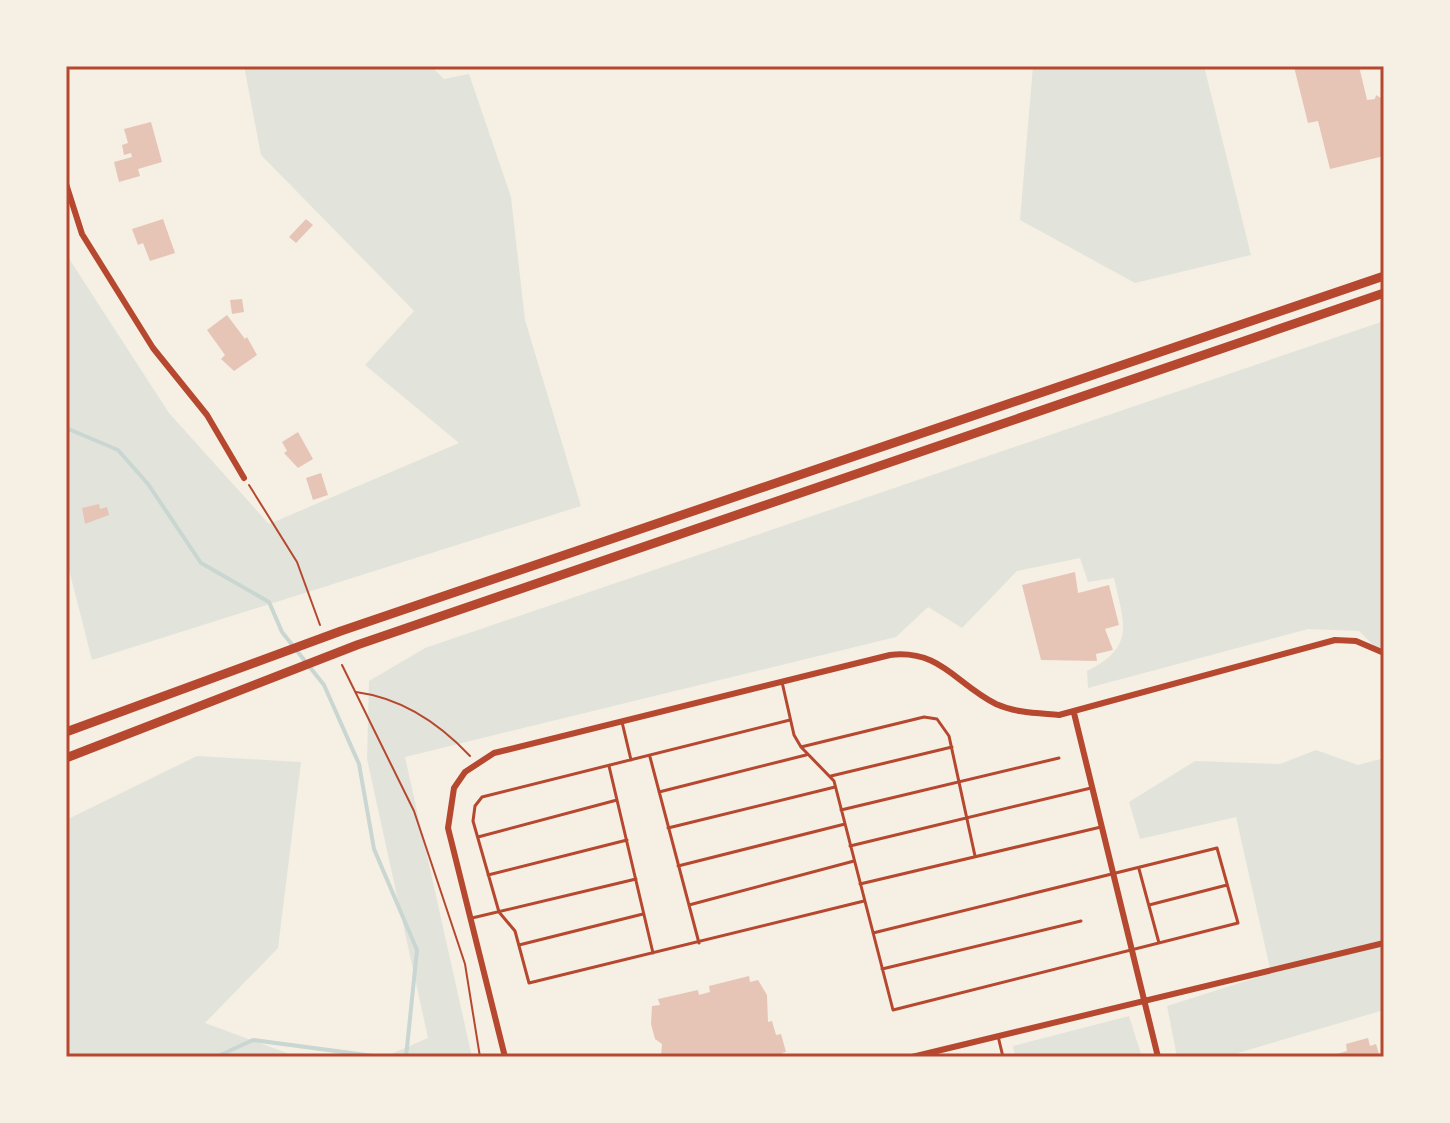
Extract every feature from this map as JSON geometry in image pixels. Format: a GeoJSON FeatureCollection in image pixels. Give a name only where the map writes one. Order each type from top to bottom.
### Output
{"type":"FeatureCollection","features":[{"type":"Feature","properties":{"kind":"main road"},"geometry":{"type":"LineString","coordinates":[[66,732],[341,631],[1384,276]]}},
{"type":"Feature","properties":{"kind":"main road"},"geometry":{"type":"LineString","coordinates":[[66,758],[357,645],[1384,293]]}},
{"type":"Feature","properties":{"kind":"street"},"geometry":{"type":"LineString","coordinates":[[66,184],[82,234],[153,348],[207,415],[244,478]]}},
{"type":"Feature","properties":{"kind":"street"},"geometry":{"type":"LineString","coordinates":[[505,1057],[448,828],[448,809],[454,788],[477,762],[494,753],[908,653],[926,655],[994,703],[1034,713],[1074,713],[1335,640],[1356,641],[1384,653]]}},
{"type":"Feature","properties":{"kind":"street"},"geometry":{"type":"LineString","coordinates":[[1074,713],[1158,1057]]}},
{"type":"Feature","properties":{"kind":"street"},"geometry":{"type":"LineString","coordinates":[[912,1057],[1144,998],[1384,943]]}},
{"type":"Feature","properties":{"kind":"street"},"geometry":{"type":"LineString","coordinates":[[952,1057],[954,1047]]}},
{"type":"Feature","properties":{"kind":"lane"},"geometry":{"type":"LineString","coordinates":[[782,682],[790,720],[801,747],[831,776],[836,786],[850,846],[893,1010],[1238,923],[1217,848],[873,933]]}},
{"type":"Feature","properties":{"kind":"lane"},"geometry":{"type":"LineString","coordinates":[[801,747],[929,716],[944,726],[952,747],[975,856]]}},
{"type":"Feature","properties":{"kind":"lane"},"geometry":{"type":"LineString","coordinates":[[790,720],[488,793],[477,801],[473,812],[499,912],[515,931],[529,983],[864,901]]}},
{"type":"Feature","properties":{"kind":"lane"},"geometry":{"type":"LineString","coordinates":[[622,722],[631,760]]}},
{"type":"Feature","properties":{"kind":"lane"},"geometry":{"type":"LineString","coordinates":[[831,776],[952,747]]}},
{"type":"Feature","properties":{"kind":"lane"},"geometry":{"type":"LineString","coordinates":[[650,755],[699,943]]}},
{"type":"Feature","properties":{"kind":"lane"},"geometry":{"type":"LineString","coordinates":[[659,792],[808,755]]}},
{"type":"Feature","properties":{"kind":"lane"},"geometry":{"type":"LineString","coordinates":[[841,810],[1059,758]]}},
{"type":"Feature","properties":{"kind":"lane"},"geometry":{"type":"LineString","coordinates":[[609,765],[653,953]]}},
{"type":"Feature","properties":{"kind":"lane"},"geometry":{"type":"LineString","coordinates":[[668,828],[836,786]]}},
{"type":"Feature","properties":{"kind":"lane"},"geometry":{"type":"LineString","coordinates":[[850,846],[1091,788]]}},
{"type":"Feature","properties":{"kind":"lane"},"geometry":{"type":"LineString","coordinates":[[478,837],[617,800]]}},
{"type":"Feature","properties":{"kind":"lane"},"geometry":{"type":"LineString","coordinates":[[678,866],[845,824]]}},
{"type":"Feature","properties":{"kind":"lane"},"geometry":{"type":"LineString","coordinates":[[860,884],[1101,827]]}},
{"type":"Feature","properties":{"kind":"lane"},"geometry":{"type":"LineString","coordinates":[[488,875],[627,840]]}},
{"type":"Feature","properties":{"kind":"lane"},"geometry":{"type":"LineString","coordinates":[[689,905],[854,861]]}},
{"type":"Feature","properties":{"kind":"lane"},"geometry":{"type":"LineString","coordinates":[[1139,869],[1159,943]]}},
{"type":"Feature","properties":{"kind":"lane"},"geometry":{"type":"LineString","coordinates":[[470,918],[636,879]]}},
{"type":"Feature","properties":{"kind":"lane"},"geometry":{"type":"LineString","coordinates":[[1149,905],[1227,885]]}},
{"type":"Feature","properties":{"kind":"lane"},"geometry":{"type":"LineString","coordinates":[[519,945],[644,913]]}},
{"type":"Feature","properties":{"kind":"lane"},"geometry":{"type":"LineString","coordinates":[[882,969],[1081,921]]}},
{"type":"Feature","properties":{"kind":"lane"},"geometry":{"type":"LineString","coordinates":[[998,1036],[1003,1057]]}},
{"type":"Feature","properties":{"kind":"path"},"geometry":{"type":"LineString","coordinates":[[244,478],[276,523],[297,562],[321,627]]}},
{"type":"Feature","properties":{"kind":"path"},"geometry":{"type":"LineString","coordinates":[[341,663],[414,811],[465,964],[480,1057]]}},
{"type":"Feature","properties":{"kind":"path"},"geometry":{"type":"LineString","coordinates":[[356,692],[375,695],[414,711],[438,727],[477,762]]}},
{"type":"Feature","properties":{"kind":"shaded area"},"geometry":{"type":"Polygon","coordinates":[[[244,66],[431,66],[444,79],[469,74],[511,197],[525,320],[581,506],[92,660],[66,558],[66,254],[169,413],[269,524],[459,443],[365,365],[414,311],[261,155],[244,66]]]}},
{"type":"Feature","properties":{"kind":"shaded area"},"geometry":{"type":"Polygon","coordinates":[[[1033,66],[1204,66],[1251,255],[1135,283],[1020,220],[1033,66]]]}},
{"type":"Feature","properties":{"kind":"shaded area"},"geometry":{"type":"Polygon","coordinates":[[[1384,321],[1384,656],[1359,631],[1308,629],[1088,688],[1087,671],[1113,653],[1120,643],[1123,621],[1114,578],[1088,582],[1080,558],[1017,571],[962,628],[928,607],[896,637],[405,757],[472,1057],[384,1057],[428,1038],[367,759],[369,681],[425,648],[1384,321]]]}},
{"type":"Feature","properties":{"kind":"shaded area"},"geometry":{"type":"Polygon","coordinates":[[[1316,750],[1358,765],[1384,758],[1384,1010],[1238,1053],[1238,1057],[1177,1057],[1167,1006],[1271,973],[1236,817],[1140,839],[1129,802],[1195,761],[1280,764],[1316,750]]]}},
{"type":"Feature","properties":{"kind":"shaded area"},"geometry":{"type":"Polygon","coordinates":[[[197,756],[301,762],[278,948],[205,1023],[298,1057],[66,1057],[66,820],[197,756]]]}},
{"type":"Feature","properties":{"kind":"shaded area"},"geometry":{"type":"Polygon","coordinates":[[[1129,1016],[1142,1057],[1015,1057],[1013,1046],[1129,1016]]]}},
{"type":"Feature","properties":{"kind":"building"},"geometry":{"type":"Polygon","coordinates":[[[1359,66],[1367,100],[1375,99],[1376,95],[1384,100],[1384,156],[1330,169],[1318,121],[1308,123],[1294,67],[1359,66]]]}},
{"type":"Feature","properties":{"kind":"building"},"geometry":{"type":"Polygon","coordinates":[[[151,122],[162,162],[138,169],[140,176],[119,182],[114,162],[132,157],[131,153],[124,155],[122,145],[128,143],[124,129],[151,122]]]}},
{"type":"Feature","properties":{"kind":"building"},"geometry":{"type":"Polygon","coordinates":[[[163,219],[175,253],[150,261],[143,243],[138,245],[132,229],[163,219]]]}},
{"type":"Feature","properties":{"kind":"building"},"geometry":{"type":"Polygon","coordinates":[[[306,219],[313,225],[296,243],[289,237],[306,219]]]}},
{"type":"Feature","properties":{"kind":"building"},"geometry":{"type":"Polygon","coordinates":[[[242,299],[244,312],[232,314],[230,300],[242,299]]]}},
{"type":"Feature","properties":{"kind":"building"},"geometry":{"type":"Polygon","coordinates":[[[227,315],[245,339],[247,337],[257,355],[234,371],[221,359],[225,355],[207,330],[227,315]]]}},
{"type":"Feature","properties":{"kind":"building"},"geometry":{"type":"Polygon","coordinates":[[[298,432],[313,459],[298,468],[284,453],[287,451],[282,442],[298,432]]]}},
{"type":"Feature","properties":{"kind":"building"},"geometry":{"type":"Polygon","coordinates":[[[321,473],[328,495],[313,500],[306,478],[321,473]]]}},
{"type":"Feature","properties":{"kind":"building"},"geometry":{"type":"Polygon","coordinates":[[[99,504],[100,509],[107,507],[109,515],[85,524],[82,508],[99,504]]]}},
{"type":"Feature","properties":{"kind":"building"},"geometry":{"type":"Polygon","coordinates":[[[1075,572],[1078,593],[1109,585],[1119,625],[1105,629],[1113,650],[1096,654],[1097,661],[1041,660],[1022,585],[1075,572]]]}},
{"type":"Feature","properties":{"kind":"building"},"geometry":{"type":"Polygon","coordinates":[[[749,976],[750,982],[758,980],[767,995],[768,1022],[772,1021],[776,1035],[781,1034],[786,1052],[782,1053],[783,1057],[661,1057],[662,1044],[655,1039],[651,1024],[652,1006],[660,1005],[658,999],[698,990],[699,995],[710,992],[709,986],[749,976]]]}},
{"type":"Feature","properties":{"kind":"building"},"geometry":{"type":"Polygon","coordinates":[[[1368,1038],[1370,1046],[1376,1044],[1380,1057],[1326,1057],[1347,1051],[1346,1044],[1368,1038]]]}},
{"type":"Feature","properties":{"kind":"waterway"},"geometry":{"type":"LineString","coordinates":[[66,428],[118,450],[148,484],[201,563],[269,602],[282,632],[324,685],[359,764],[374,849],[417,950],[406,1057]]}},
{"type":"Feature","properties":{"kind":"waterway"},"geometry":{"type":"LineString","coordinates":[[216,1057],[253,1040],[381,1057]]}}]}
